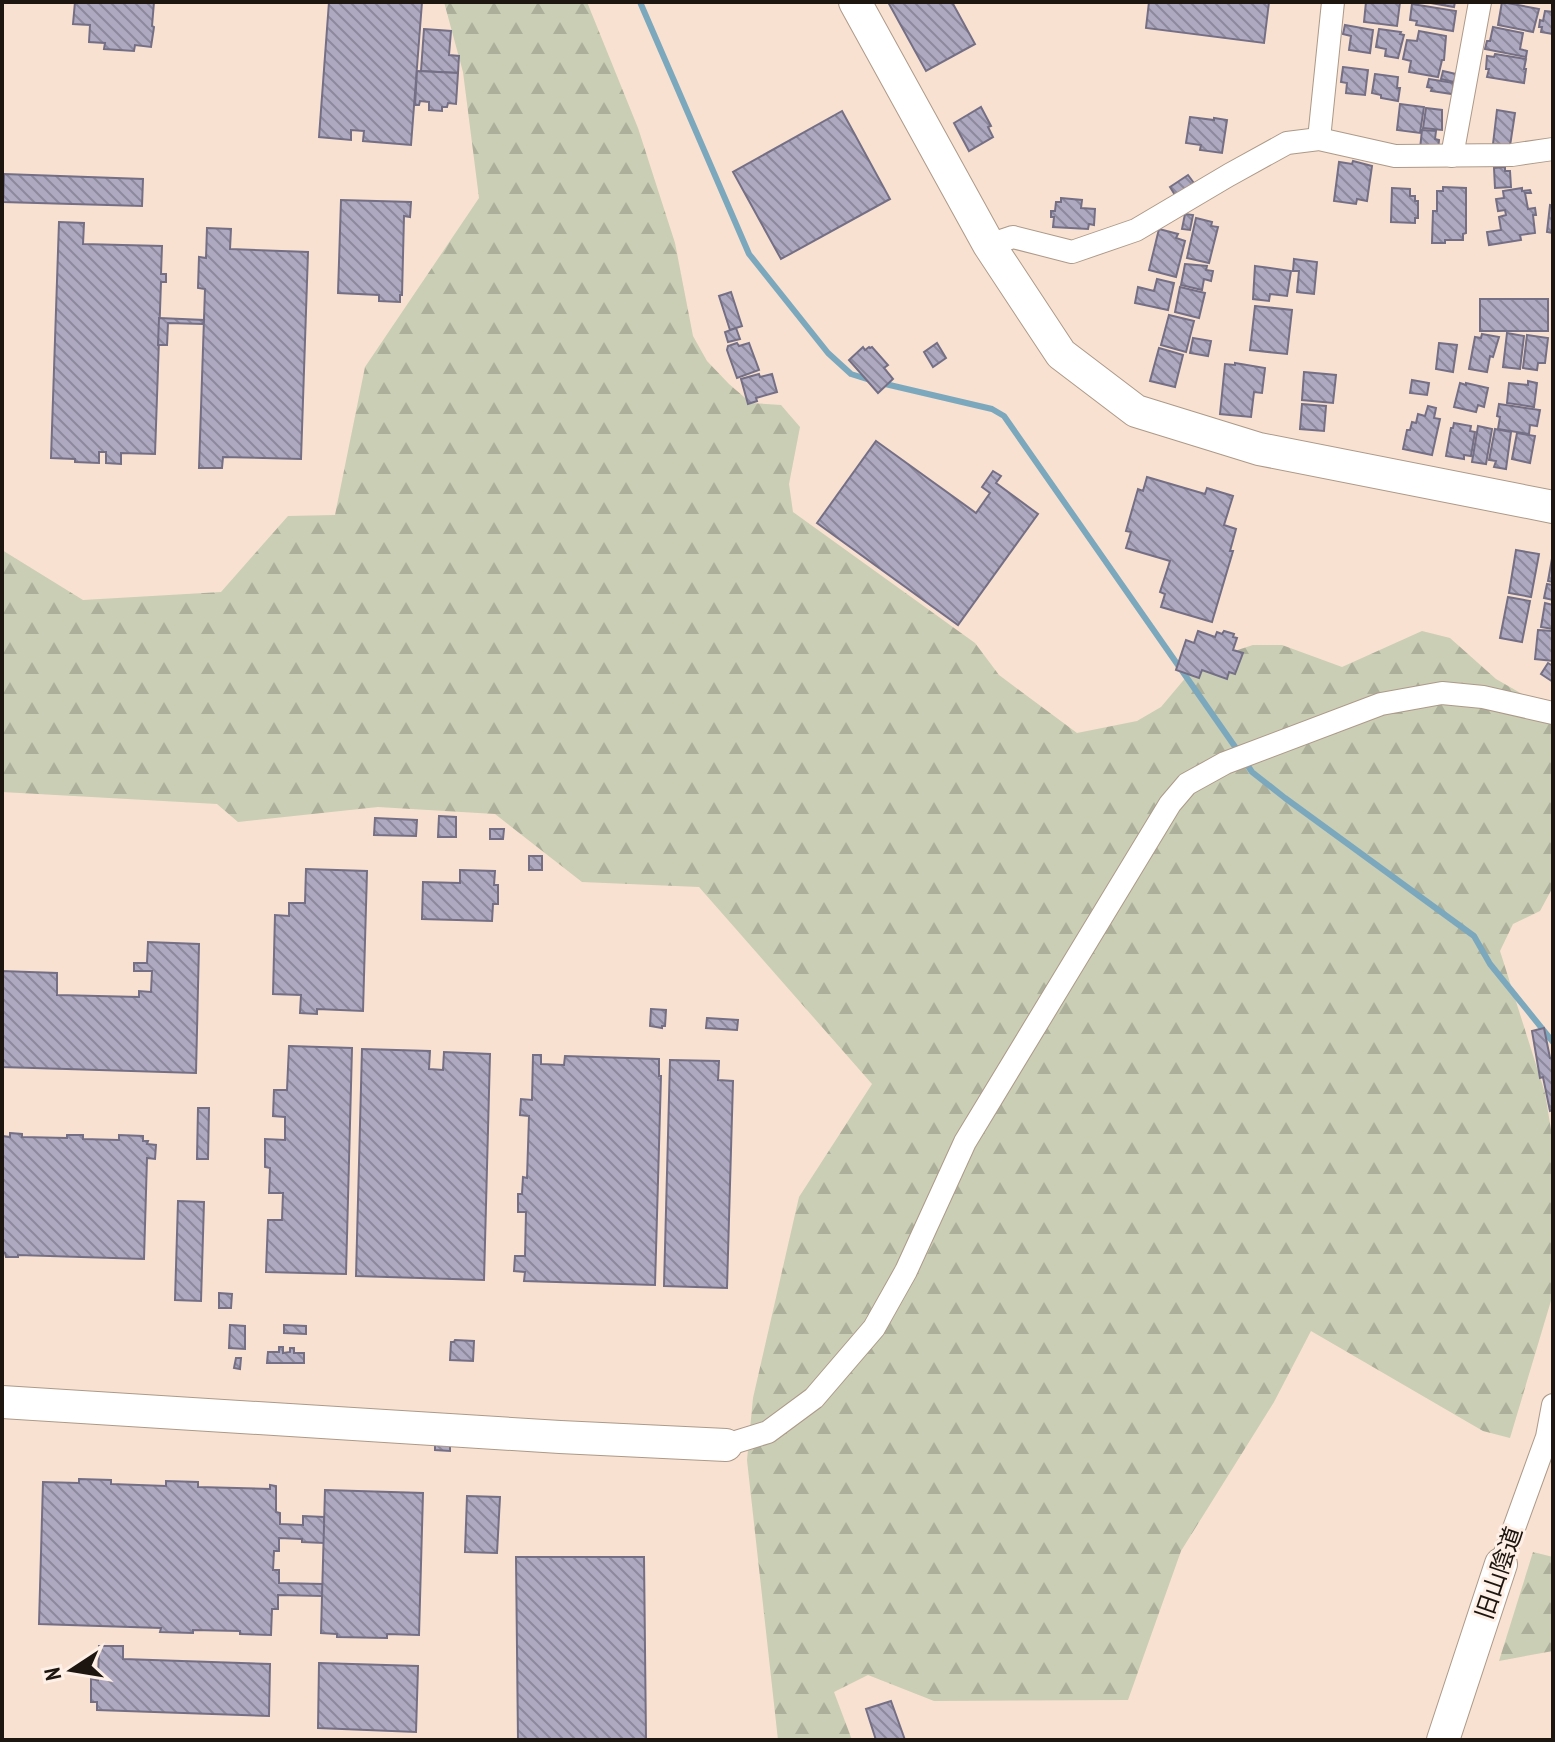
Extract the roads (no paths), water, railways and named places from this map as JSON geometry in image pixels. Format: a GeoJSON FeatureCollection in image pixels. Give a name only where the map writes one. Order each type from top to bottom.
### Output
{"type":"FeatureCollection","features":[{"type":"Feature","properties":{"kind":"street"},"geometry":{"type":"LineString","coordinates":[[855,2],[989,245],[1061,354],[1136,411],[1259,449],[1553,507]]}},
{"type":"Feature","properties":{"kind":"street"},"geometry":{"type":"LineString","coordinates":[[1319,139],[1333,2]]}},
{"type":"Feature","properties":{"kind":"street"},"geometry":{"type":"LineString","coordinates":[[1452,156],[1480,2]]}},
{"type":"Feature","properties":{"kind":"street"},"geometry":{"type":"LineString","coordinates":[[989,245],[1013,237],[1072,252],[1136,230],[1287,143],[1319,139],[1395,156],[1512,155],[1553,149]]}},
{"type":"Feature","properties":{"kind":"street"},"geometry":{"type":"LineString","coordinates":[[2,1402],[726,1445],[768,1432],[814,1398],[874,1328],[906,1271],[965,1142],[1170,804],[1187,784],[1225,763],[1381,704],[1442,693],[1483,697],[1553,713]]}},
{"type":"Feature","properties":{"kind":"street","name":"旧山陰道"},"geometry":{"type":"LineString","coordinates":[[1443,1740],[1547,1437],[1553,1405]]}},
{"type":"Feature","properties":{"kind":"waterway"},"geometry":{"type":"LineString","coordinates":[[640,2],[749,254],[828,353],[851,374],[870,380]]}},
{"type":"Feature","properties":{"kind":"waterway"},"geometry":{"type":"LineString","coordinates":[[881,383],[992,409],[1004,416],[1238,751]]}},
{"type":"Feature","properties":{"kind":"waterway"},"geometry":{"type":"LineString","coordinates":[[1244,760],[1252,772],[1285,798],[1474,936],[1490,964],[1553,1042]]}}]}
